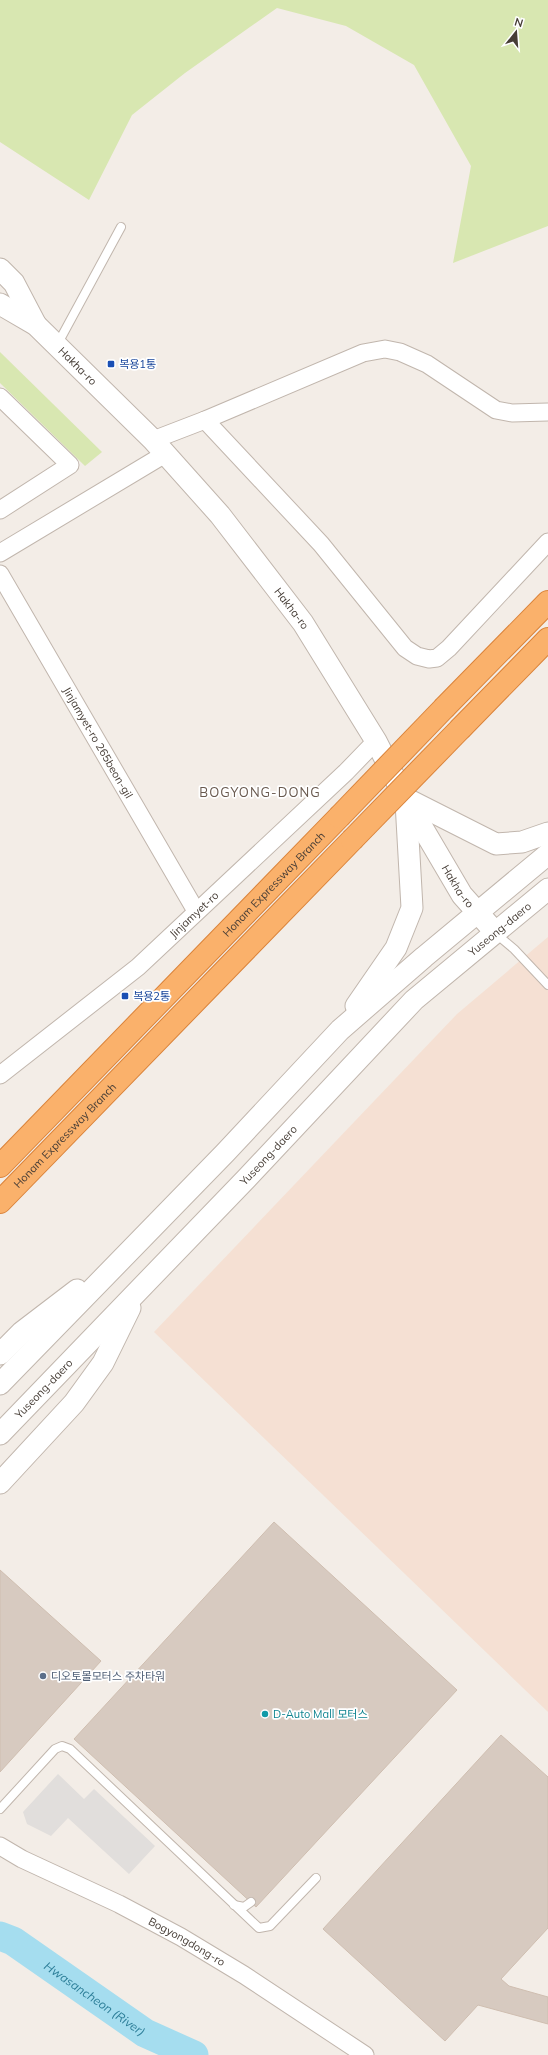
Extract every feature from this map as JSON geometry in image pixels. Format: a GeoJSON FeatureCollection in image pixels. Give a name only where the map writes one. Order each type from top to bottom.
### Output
{"type":"FeatureCollection","features":[{"type":"Feature","properties":{"kind":"highway","name":"Honam Expressway Branch"},"geometry":{"type":"LineString","coordinates":[[0,1166],[548,602]]}},
{"type":"Feature","properties":{"kind":"highway","name":"Honam Expressway Branch"},"geometry":{"type":"LineString","coordinates":[[0,1202],[548,639]]}},
{"type":"Feature","properties":{"kind":"street","name":"Hakha-ro"},"geometry":{"type":"LineString","coordinates":[[0,269],[14,283],[36,325]]}},
{"type":"Feature","properties":{"kind":"street","name":"Hakha-ro"},"geometry":{"type":"LineString","coordinates":[[0,304],[36,325],[159,447],[220,515],[303,623],[376,740],[405,798],[462,895],[494,932]]}},
{"type":"Feature","properties":{"kind":"street"},"geometry":{"type":"LineString","coordinates":[[0,554],[159,447],[205,420],[363,352],[385,349],[400,352],[427,364],[496,410],[512,413],[548,412]]}},
{"type":"Feature","properties":{"kind":"street"},"geometry":{"type":"LineString","coordinates":[[0,397],[70,465],[0,510]]}},
{"type":"Feature","properties":{"kind":"street"},"geometry":{"type":"LineString","coordinates":[[205,420],[321,544],[405,648],[417,656],[429,659],[437,658],[449,648],[548,542]]}},
{"type":"Feature","properties":{"kind":"street","name":"Jinjamyet-ro 265beon-gil"},"geometry":{"type":"LineString","coordinates":[[0,574],[196,911]]}},
{"type":"Feature","properties":{"kind":"street","name":"Jinjamyet-ro"},"geometry":{"type":"LineString","coordinates":[[0,1076],[138,967],[346,772],[376,740]]}},
{"type":"Feature","properties":{"kind":"street"},"geometry":{"type":"LineString","coordinates":[[405,798],[496,844],[522,842],[548,833]]}},
{"type":"Feature","properties":{"kind":"street"},"geometry":{"type":"LineString","coordinates":[[340,1030],[396,948],[412,908],[405,798]]}},
{"type":"Feature","properties":{"kind":"street"},"geometry":{"type":"LineString","coordinates":[[0,1384],[340,1030],[477,912],[548,854]]}},
{"type":"Feature","properties":{"kind":"street","name":"Yuseong-daero"},"geometry":{"type":"LineString","coordinates":[[0,1434],[414,1000],[494,932],[548,890]]}},
{"type":"Feature","properties":{"kind":"street"},"geometry":{"type":"LineString","coordinates":[[0,1354],[22,1332],[137,1243]]}},
{"type":"Feature","properties":{"kind":"street"},"geometry":{"type":"LineString","coordinates":[[0,1483],[74,1403],[103,1363],[138,1291]]}},
{"type":"Feature","properties":{"kind":"street","name":"Bogyongdong-ro"},"geometry":{"type":"LineString","coordinates":[[0,1846],[22,1859],[119,1904],[181,1937],[244,1975],[365,2055]]}},
{"type":"Feature","properties":{"kind":"lane"},"geometry":{"type":"LineString","coordinates":[[57,346],[121,227]]}},
{"type":"Feature","properties":{"kind":"lane"},"geometry":{"type":"LineString","coordinates":[[494,932],[514,949],[548,985]]}},
{"type":"Feature","properties":{"kind":"lane"},"geometry":{"type":"LineString","coordinates":[[0,1809],[55,1749],[62,1746],[66,1747],[256,1926],[266,1928],[316,1878]]}},
{"type":"Feature","properties":{"kind":"lane"},"geometry":{"type":"LineString","coordinates":[[233,1905],[244,1907],[251,1902]]}},
{"type":"Feature","properties":{"kind":"shaded area"},"geometry":{"type":"Polygon","coordinates":[[[548,937],[548,1712],[154,1332],[457,1014],[548,937]]]}},
{"type":"Feature","properties":{"kind":"shaded area"},"geometry":{"type":"Polygon","coordinates":[[[58,1774],[84,1799],[94,1789],[155,1846],[129,1874],[68,1818],[51,1836],[27,1824],[23,1812],[58,1774]]]}},
{"type":"Feature","properties":{"kind":"green space"},"geometry":{"type":"Polygon","coordinates":[[[0,0],[548,0],[548,226],[453,263],[471,166],[414,65],[346,26],[277,8],[185,73],[132,115],[89,200],[0,142],[0,0]]]}},
{"type":"Feature","properties":{"kind":"green space"},"geometry":{"type":"Polygon","coordinates":[[[0,352],[102,452],[85,466],[0,383],[0,352]]]}},
{"type":"Feature","properties":{"kind":"building","name":"D-Auto Mall 모터스"},"geometry":{"type":"Polygon","coordinates":[[[274,1522],[457,1690],[256,1907],[74,1739],[274,1522]]]}},
{"type":"Feature","properties":{"kind":"building","name":"디오토몰모터스 주차타워"},"geometry":{"type":"Polygon","coordinates":[[[0,1570],[101,1661],[0,1772],[0,1570]]]}},
{"type":"Feature","properties":{"kind":"building"},"geometry":{"type":"Polygon","coordinates":[[[501,1735],[548,1777],[548,1928],[501,1979],[509,1986],[548,1997],[548,2024],[478,2005],[445,2041],[323,1929],[501,1735]]]}},
{"type":"Feature","properties":{"kind":"waterway","name":"Hwasancheon (River)"},"geometry":{"type":"LineString","coordinates":[[0,1936],[13,1941],[145,2033],[194,2055]]}},
{"type":"Feature","properties":{"kind":"place","name":"복용1통"},"geometry":{"type":"Point","coordinates":[111,364]}},
{"type":"Feature","properties":{"kind":"place","name":"복용2통"},"geometry":{"type":"Point","coordinates":[125,996]}},
{"type":"Feature","properties":{"kind":"place","name":"디오토몰모터스 주차타워"},"geometry":{"type":"Point","coordinates":[43,1676]}},
{"type":"Feature","properties":{"kind":"place","name":"D-Auto Mall 모터스"},"geometry":{"type":"Point","coordinates":[265,1714]}},
{"type":"Feature","properties":{"kind":"district","name":"BOGYONG-DONG"},"geometry":{"type":"Point","coordinates":[260,792]}}]}
